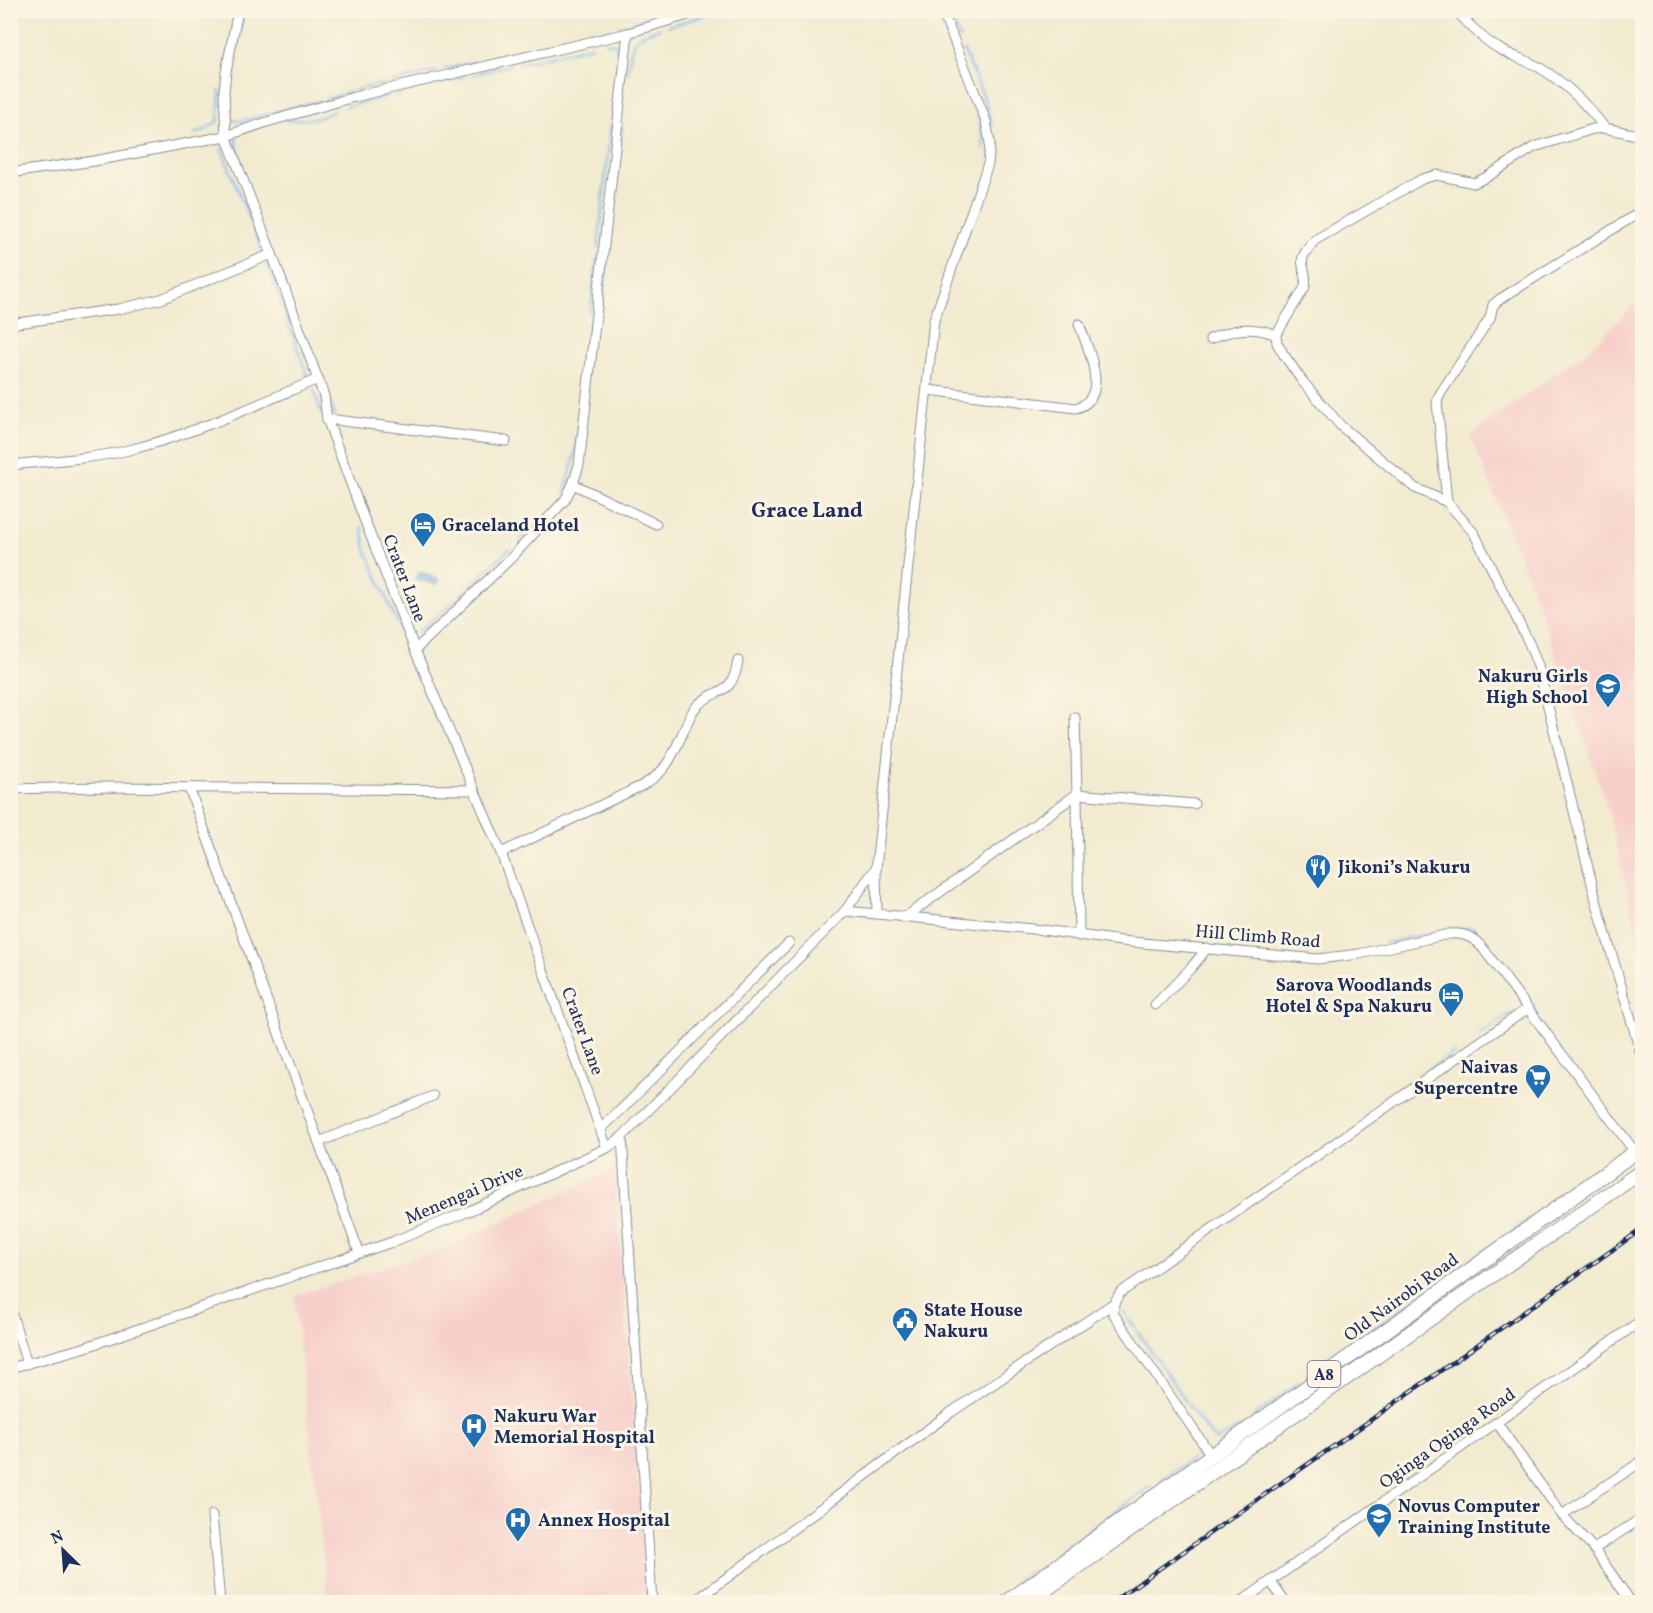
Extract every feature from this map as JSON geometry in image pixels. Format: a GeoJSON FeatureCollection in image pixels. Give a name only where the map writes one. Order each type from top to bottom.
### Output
{"type":"FeatureCollection","features":[{"type":"Feature","properties":{"kind":"highway","name":"Old Nairobi Road"},"geometry":{"type":"LineString","coordinates":[[1007,1602],[1639,1150]]}},
{"type":"Feature","properties":{"kind":"highway","name":"Old Nairobi Road"},"geometry":{"type":"LineString","coordinates":[[1028,1602],[1642,1171]]}},
{"type":"Feature","properties":{"kind":"street","name":"Crater Lane"},"geometry":{"type":"LineString","coordinates":[[238,10],[224,91],[226,136],[318,379],[324,396],[327,418],[415,650],[501,853],[607,1148]]}},
{"type":"Feature","properties":{"kind":"street"},"geometry":{"type":"LineString","coordinates":[[10,173],[94,161],[226,136],[354,97],[628,33],[704,10]]}},
{"type":"Feature","properties":{"kind":"street"},"geometry":{"type":"LineString","coordinates":[[877,914],[876,868],[934,320],[988,164],[990,142],[986,121],[942,10]]}},
{"type":"Feature","properties":{"kind":"street"},"geometry":{"type":"LineString","coordinates":[[1456,10],[1468,24],[1496,47],[1527,61],[1556,79],[1585,103],[1605,129]]}},
{"type":"Feature","properties":{"kind":"street"},"geometry":{"type":"LineString","coordinates":[[415,650],[512,557],[565,500],[573,484],[579,465],[628,33]]}},
{"type":"Feature","properties":{"kind":"street"},"geometry":{"type":"LineString","coordinates":[[1642,136],[1593,129],[1534,147],[1474,183],[1437,175],[1422,179],[1315,240],[1303,254],[1305,286],[1276,335],[1277,343],[1303,382],[1341,426],[1415,488],[1448,502],[1474,533],[1539,666],[1597,904],[1642,1057]]}},
{"type":"Feature","properties":{"kind":"street"},"geometry":{"type":"LineString","coordinates":[[1448,502],[1437,402],[1490,318],[1493,305],[1642,211]]}},
{"type":"Feature","properties":{"kind":"street"},"geometry":{"type":"LineString","coordinates":[[10,324],[120,309],[161,298],[272,254]]}},
{"type":"Feature","properties":{"kind":"street"},"geometry":{"type":"LineString","coordinates":[[928,390],[1076,408],[1083,406],[1091,396],[1096,376],[1095,367],[1079,324]]}},
{"type":"Feature","properties":{"kind":"street"},"geometry":{"type":"LineString","coordinates":[[1210,339],[1236,329],[1265,331],[1276,335]]}},
{"type":"Feature","properties":{"kind":"street"},"geometry":{"type":"LineString","coordinates":[[10,465],[84,458],[154,443],[253,407],[318,379]]}},
{"type":"Feature","properties":{"kind":"street"},"geometry":{"type":"LineString","coordinates":[[327,418],[506,441]]}},
{"type":"Feature","properties":{"kind":"street"},"geometry":{"type":"LineString","coordinates":[[573,484],[656,524]]}},
{"type":"Feature","properties":{"kind":"street"},"geometry":{"type":"LineString","coordinates":[[501,853],[641,786],[662,773],[670,762],[693,709],[702,701],[724,690],[733,681],[738,662]]}},
{"type":"Feature","properties":{"kind":"street"},"geometry":{"type":"LineString","coordinates":[[1075,717],[1080,936]]}},
{"type":"Feature","properties":{"kind":"street"},"geometry":{"type":"LineString","coordinates":[[189,788],[359,1252]]}},
{"type":"Feature","properties":{"kind":"street"},"geometry":{"type":"LineString","coordinates":[[10,789],[474,790]]}},
{"type":"Feature","properties":{"kind":"street"},"geometry":{"type":"LineString","coordinates":[[904,918],[1077,794],[1194,804]]}},
{"type":"Feature","properties":{"kind":"street","name":"Menengai Drive"},"geometry":{"type":"LineString","coordinates":[[10,1368],[83,1348],[359,1252],[469,1211],[607,1148],[622,1137],[845,911],[876,868]]}},
{"type":"Feature","properties":{"kind":"street","name":"Hill Climb Road"},"geometry":{"type":"LineString","coordinates":[[845,911],[1121,941],[1327,959],[1392,948],[1449,934],[1462,934],[1478,941],[1527,1009],[1639,1150]]}},
{"type":"Feature","properties":{"kind":"street"},"geometry":{"type":"LineString","coordinates":[[601,1129],[684,1050],[730,1000],[789,943]]}},
{"type":"Feature","properties":{"kind":"street"},"geometry":{"type":"LineString","coordinates":[[1155,1005],[1191,969],[1207,948]]}},
{"type":"Feature","properties":{"kind":"street"},"geometry":{"type":"LineString","coordinates":[[694,1602],[950,1413],[1114,1303],[1120,1293],[1527,1009]]}},
{"type":"Feature","properties":{"kind":"street"},"geometry":{"type":"LineString","coordinates":[[319,1142],[433,1096]]}},
{"type":"Feature","properties":{"kind":"street"},"geometry":{"type":"LineString","coordinates":[[622,1137],[652,1602]]}},
{"type":"Feature","properties":{"kind":"street"},"geometry":{"type":"LineString","coordinates":[[1114,1303],[1113,1313],[1211,1455]]}},
{"type":"Feature","properties":{"kind":"street"},"geometry":{"type":"LineString","coordinates":[[10,1308],[27,1364]]}},
{"type":"Feature","properties":{"kind":"street","name":"Oginga Oginga Road"},"geometry":{"type":"LineString","coordinates":[[1241,1602],[1642,1320]]}},
{"type":"Feature","properties":{"kind":"street"},"geometry":{"type":"LineString","coordinates":[[1497,1423],[1562,1515],[1594,1549],[1631,1602]]}},
{"type":"Feature","properties":{"kind":"street"},"geometry":{"type":"LineString","coordinates":[[1562,1515],[1642,1462]]}},
{"type":"Feature","properties":{"kind":"street"},"geometry":{"type":"LineString","coordinates":[[212,1515],[220,1602]]}},
{"type":"Feature","properties":{"kind":"street"},"geometry":{"type":"LineString","coordinates":[[1594,1549],[1642,1518]]}},
{"type":"Feature","properties":{"kind":"street"},"geometry":{"type":"LineString","coordinates":[[1270,1582],[1285,1602]]}},
{"type":"Feature","properties":{"kind":"shaded area","name":"Nakuru Girls High School"},"geometry":{"type":"Polygon","coordinates":[[[1642,298],[1642,954],[1608,810],[1540,608],[1470,435],[1587,351],[1642,298]]]}},
{"type":"Feature","properties":{"kind":"shaded area","name":"Nakuru War Memorial Hospital"},"geometry":{"type":"Polygon","coordinates":[[[614,1169],[648,1602],[328,1602],[294,1296],[447,1247],[614,1169]]]}},
{"type":"Feature","properties":{"kind":"water"},"geometry":{"type":"Polygon","coordinates":[[[420,572],[439,579],[437,584],[416,579],[420,572]]]}},
{"type":"Feature","properties":{"kind":"waterway"},"geometry":{"type":"LineString","coordinates":[[229,81],[244,10]]}},
{"type":"Feature","properties":{"kind":"waterway"},"geometry":{"type":"LineString","coordinates":[[676,11],[680,10]]}},
{"type":"Feature","properties":{"kind":"waterway"},"geometry":{"type":"LineString","coordinates":[[668,26],[726,10]]}},
{"type":"Feature","properties":{"kind":"waterway"},"geometry":{"type":"LineString","coordinates":[[937,10],[951,47]]}},
{"type":"Feature","properties":{"kind":"waterway"},"geometry":{"type":"LineString","coordinates":[[948,10],[960,39]]}},
{"type":"Feature","properties":{"kind":"waterway"},"geometry":{"type":"LineString","coordinates":[[631,23],[667,14]]}},
{"type":"Feature","properties":{"kind":"waterway"},"geometry":{"type":"LineString","coordinates":[[618,27],[626,25]]}},
{"type":"Feature","properties":{"kind":"waterway"},"geometry":{"type":"LineString","coordinates":[[632,48],[639,37],[660,28]]}},
{"type":"Feature","properties":{"kind":"waterway"},"geometry":{"type":"LineString","coordinates":[[584,36],[611,29]]}},
{"type":"Feature","properties":{"kind":"waterway"},"geometry":{"type":"LineString","coordinates":[[533,48],[575,38]]}},
{"type":"Feature","properties":{"kind":"waterway"},"geometry":{"type":"LineString","coordinates":[[606,43],[615,44],[620,52],[613,117]]}},
{"type":"Feature","properties":{"kind":"waterway"},"geometry":{"type":"LineString","coordinates":[[519,64],[592,46]]}},
{"type":"Feature","properties":{"kind":"waterway"},"geometry":{"type":"LineString","coordinates":[[481,61],[525,50]]}},
{"type":"Feature","properties":{"kind":"waterway"},"geometry":{"type":"LineString","coordinates":[[628,73],[631,50]]}},
{"type":"Feature","properties":{"kind":"waterway"},"geometry":{"type":"LineString","coordinates":[[952,50],[980,120],[984,149]]}},
{"type":"Feature","properties":{"kind":"waterway"},"geometry":{"type":"LineString","coordinates":[[964,51],[984,98],[992,126]]}},
{"type":"Feature","properties":{"kind":"waterway"},"geometry":{"type":"LineString","coordinates":[[444,69],[474,62]]}},
{"type":"Feature","properties":{"kind":"waterway"},"geometry":{"type":"LineString","coordinates":[[473,75],[510,65]]}},
{"type":"Feature","properties":{"kind":"waterway"},"geometry":{"type":"LineString","coordinates":[[402,80],[437,71]]}},
{"type":"Feature","properties":{"kind":"waterway"},"geometry":{"type":"LineString","coordinates":[[422,87],[464,77]]}},
{"type":"Feature","properties":{"kind":"waterway"},"geometry":{"type":"LineString","coordinates":[[392,82],[396,81]]}},
{"type":"Feature","properties":{"kind":"waterway"},"geometry":{"type":"LineString","coordinates":[[355,90],[383,84]]}},
{"type":"Feature","properties":{"kind":"waterway"},"geometry":{"type":"LineString","coordinates":[[395,94],[415,89]]}},
{"type":"Feature","properties":{"kind":"waterway"},"geometry":{"type":"LineString","coordinates":[[194,134],[218,121],[220,90]]}},
{"type":"Feature","properties":{"kind":"waterway"},"geometry":{"type":"LineString","coordinates":[[326,99],[349,92]]}},
{"type":"Feature","properties":{"kind":"waterway"},"geometry":{"type":"LineString","coordinates":[[345,107],[386,96]]}},
{"type":"Feature","properties":{"kind":"waterway"},"geometry":{"type":"LineString","coordinates":[[229,116],[235,121],[241,121],[319,101]]}},
{"type":"Feature","properties":{"kind":"waterway"},"geometry":{"type":"LineString","coordinates":[[285,121],[319,118],[335,111]]}},
{"type":"Feature","properties":{"kind":"waterway"},"geometry":{"type":"LineString","coordinates":[[618,159],[622,123]]}},
{"type":"Feature","properties":{"kind":"waterway"},"geometry":{"type":"LineString","coordinates":[[598,249],[611,124]]}},
{"type":"Feature","properties":{"kind":"waterway"},"geometry":{"type":"LineString","coordinates":[[237,136],[236,141],[242,166]]}},
{"type":"Feature","properties":{"kind":"waterway"},"geometry":{"type":"LineString","coordinates":[[221,148],[263,253]]}},
{"type":"Feature","properties":{"kind":"waterway"},"geometry":{"type":"LineString","coordinates":[[609,236],[618,167]]}},
{"type":"Feature","properties":{"kind":"waterway"},"geometry":{"type":"LineString","coordinates":[[590,313],[597,258]]}},
{"type":"Feature","properties":{"kind":"waterway"},"geometry":{"type":"LineString","coordinates":[[266,261],[309,380]]}},
{"type":"Feature","properties":{"kind":"waterway"},"geometry":{"type":"LineString","coordinates":[[602,311],[607,262]]}},
{"type":"Feature","properties":{"kind":"waterway"},"geometry":{"type":"LineString","coordinates":[[583,376],[590,321]]}},
{"type":"Feature","properties":{"kind":"waterway"},"geometry":{"type":"LineString","coordinates":[[314,391],[322,414]]}},
{"type":"Feature","properties":{"kind":"waterway"},"geometry":{"type":"LineString","coordinates":[[564,493],[574,456],[582,394]]}},
{"type":"Feature","properties":{"kind":"waterway"},"geometry":{"type":"LineString","coordinates":[[329,399],[335,416]]}},
{"type":"Feature","properties":{"kind":"waterway"},"geometry":{"type":"LineString","coordinates":[[362,527],[366,550],[419,673]]}},
{"type":"Feature","properties":{"kind":"waterway"},"geometry":{"type":"LineString","coordinates":[[519,540],[533,528]]}},
{"type":"Feature","properties":{"kind":"waterway"},"geometry":{"type":"LineString","coordinates":[[419,631],[452,604],[509,549]]}},
{"type":"Feature","properties":{"kind":"waterway"},"geometry":{"type":"LineString","coordinates":[[1455,930],[1474,927]]}},
{"type":"Feature","properties":{"kind":"waterway"},"geometry":{"type":"LineString","coordinates":[[1385,943],[1429,934]]}},
{"type":"Feature","properties":{"kind":"waterway"},"geometry":{"type":"LineString","coordinates":[[1480,936],[1499,960]]}},
{"type":"Feature","properties":{"kind":"waterway"},"geometry":{"type":"LineString","coordinates":[[1501,963],[1539,1016]]}},
{"type":"Feature","properties":{"kind":"waterway"},"geometry":{"type":"LineString","coordinates":[[1479,1035],[1514,1013]]}},
{"type":"Feature","properties":{"kind":"waterway"},"geometry":{"type":"LineString","coordinates":[[1431,1068],[1455,1052]]}},
{"type":"Feature","properties":{"kind":"waterway"},"geometry":{"type":"LineString","coordinates":[[1384,1100],[1419,1078]]}},
{"type":"Feature","properties":{"kind":"waterway"},"geometry":{"type":"LineString","coordinates":[[1312,1372],[1535,1215]]}},
{"type":"Feature","properties":{"kind":"waterway"},"geometry":{"type":"LineString","coordinates":[[1124,1312],[1216,1441],[1242,1426]]}},
{"type":"Feature","properties":{"kind":"waterway"},"geometry":{"type":"LineString","coordinates":[[1253,1417],[1301,1381]]}},
{"type":"Feature","properties":{"kind":"waterway"},"geometry":{"type":"LineString","coordinates":[[1161,1480],[1202,1452]]}},
{"type":"Feature","properties":{"kind":"waterway"},"geometry":{"type":"LineString","coordinates":[[1052,1557],[1151,1486]]}},
{"type":"Feature","properties":{"kind":"waterway"},"geometry":{"type":"LineString","coordinates":[[1016,1581],[1032,1571]]}},
{"type":"Feature","properties":{"kind":"railway"},"geometry":{"type":"LineString","coordinates":[[1112,1602],[1642,1229]]}},
{"type":"Feature","properties":{"kind":"place","name":"Graceland Hotel"},"geometry":{"type":"Point","coordinates":[423,548]}},
{"type":"Feature","properties":{"kind":"place","name":"Nakuru Girls High School"},"geometry":{"type":"Point","coordinates":[1608,709]}},
{"type":"Feature","properties":{"kind":"place","name":"Jikoni’s Nakuru"},"geometry":{"type":"Point","coordinates":[1318,890]}},
{"type":"Feature","properties":{"kind":"place","name":"Sarova Woodlands Hotel & Spa Nakuru"},"geometry":{"type":"Point","coordinates":[1451,1018]}},
{"type":"Feature","properties":{"kind":"place","name":"Naivas Supercentre"},"geometry":{"type":"Point","coordinates":[1538,1100]}},
{"type":"Feature","properties":{"kind":"place","name":"State House Nakuru"},"geometry":{"type":"Point","coordinates":[905,1343]}},
{"type":"Feature","properties":{"kind":"place","name":"Nakuru War Memorial Hospital"},"geometry":{"type":"Point","coordinates":[474,1449]}},
{"type":"Feature","properties":{"kind":"place","name":"Novus Computer Training Institute"},"geometry":{"type":"Point","coordinates":[1379,1539]}},
{"type":"Feature","properties":{"kind":"place","name":"Annex Hospital"},"geometry":{"type":"Point","coordinates":[518,1543]}},
{"type":"Feature","properties":{"kind":"district","name":"Grace Land"},"geometry":{"type":"Point","coordinates":[807,510]}}]}
